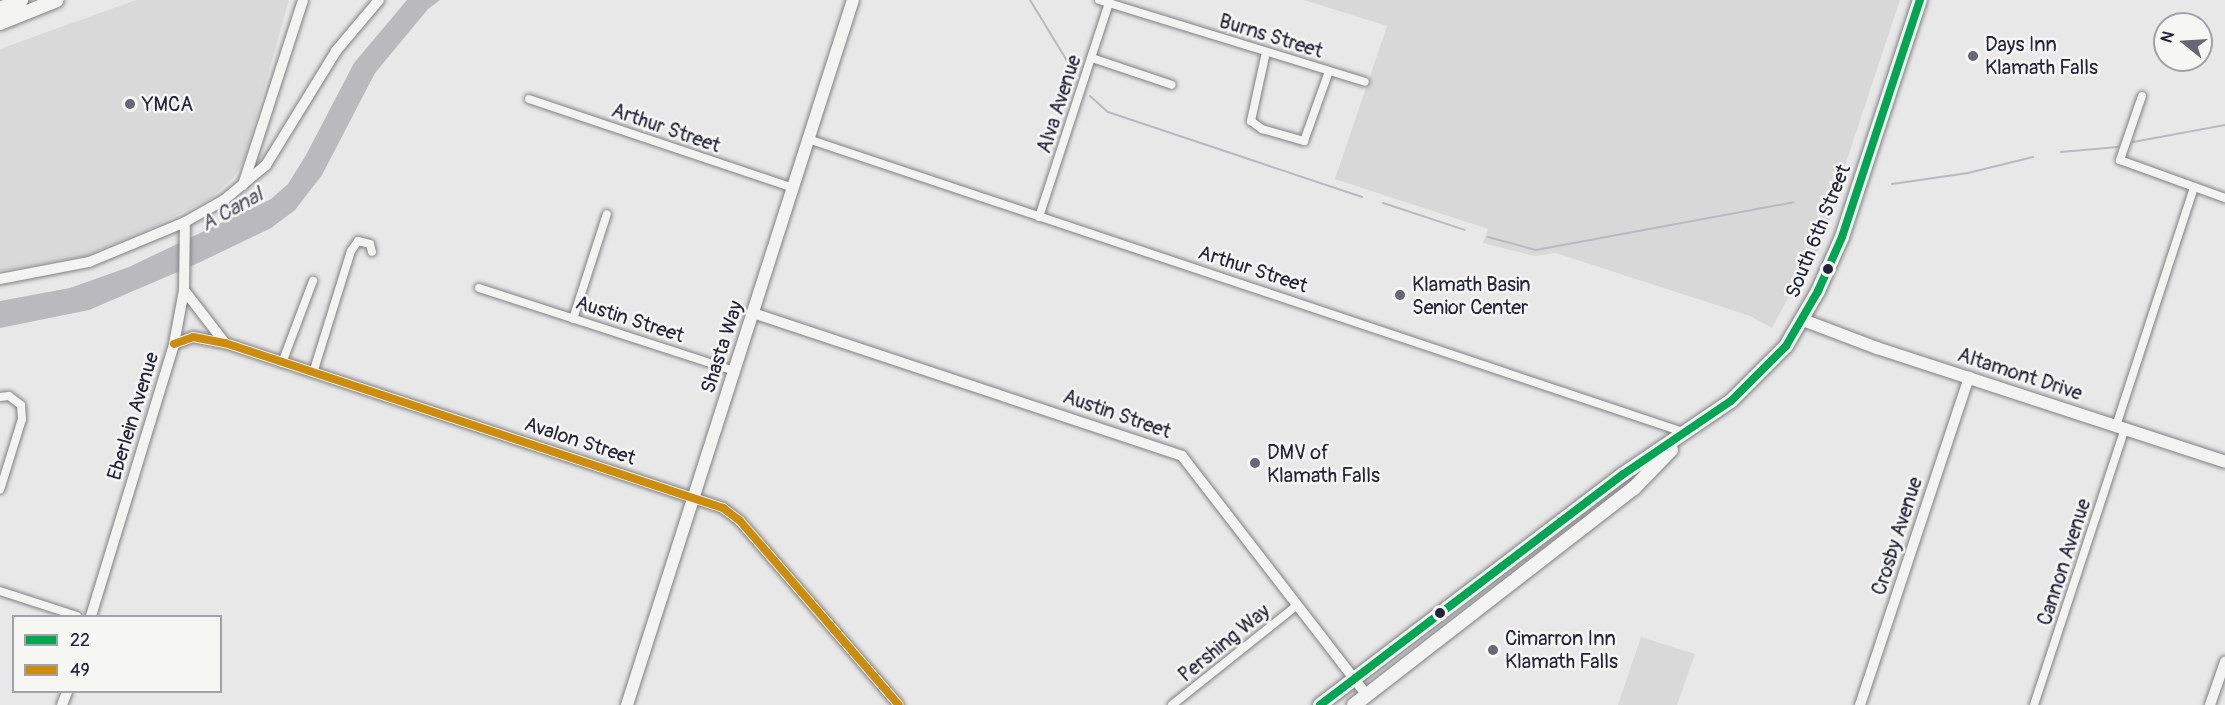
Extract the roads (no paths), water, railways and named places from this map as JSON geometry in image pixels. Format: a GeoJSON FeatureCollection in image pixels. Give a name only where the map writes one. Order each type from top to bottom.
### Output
{"type":"FeatureCollection","features":[{"type":"Feature","properties":{"kind":"main road"},"geometry":{"type":"LineString","coordinates":[[0,9],[21,0]]}},
{"type":"Feature","properties":{"kind":"main road"},"geometry":{"type":"LineString","coordinates":[[0,23],[57,0]]}},
{"type":"Feature","properties":{"kind":"main road","name":"Shasta Way"},"geometry":{"type":"LineString","coordinates":[[627,705],[853,0]]}},
{"type":"Feature","properties":{"kind":"main road","name":"South 6th Street"},"geometry":{"type":"LineString","coordinates":[[1320,705],[1622,476],[1731,401],[1762,372],[1803,320],[1842,237],[1920,0]]}},
{"type":"Feature","properties":{"kind":"main road","name":"Altamont Drive"},"geometry":{"type":"LineString","coordinates":[[1803,320],[1969,378],[2225,462]]}},
{"type":"Feature","properties":{"kind":"main road","name":"South 6th Street"},"geometry":{"type":"LineString","coordinates":[[1354,705],[1634,488],[1687,433]]}},
{"type":"Feature","properties":{"kind":"street"},"geometry":{"type":"LineString","coordinates":[[243,186],[303,0]]}},
{"type":"Feature","properties":{"kind":"street"},"geometry":{"type":"LineString","coordinates":[[0,279],[89,262],[186,222],[243,186],[266,165],[336,51],[379,0]]}},
{"type":"Feature","properties":{"kind":"street","name":"Burns Street"},"geometry":{"type":"LineString","coordinates":[[1099,0],[1365,82]]}},
{"type":"Feature","properties":{"kind":"street","name":"Alva Avenue"},"geometry":{"type":"LineString","coordinates":[[1039,217],[1109,2]]}},
{"type":"Feature","properties":{"kind":"street"},"geometry":{"type":"LineString","coordinates":[[1266,52],[1251,121],[1262,129],[1304,141],[1329,71]]}},
{"type":"Feature","properties":{"kind":"street"},"geometry":{"type":"LineString","coordinates":[[1092,58],[1172,85]]}},
{"type":"Feature","properties":{"kind":"street"},"geometry":{"type":"LineString","coordinates":[[2142,96],[2120,160],[2225,198]]}},
{"type":"Feature","properties":{"kind":"street","name":"Arthur Street"},"geometry":{"type":"LineString","coordinates":[[529,99],[793,188]]}},
{"type":"Feature","properties":{"kind":"street","name":"Arthur Street"},"geometry":{"type":"LineString","coordinates":[[808,139],[1687,433]]}},
{"type":"Feature","properties":{"kind":"street","name":"Cannon Avenue"},"geometry":{"type":"LineString","coordinates":[[2034,705],[2194,188]]}},
{"type":"Feature","properties":{"kind":"street"},"geometry":{"type":"LineString","coordinates":[[573,319],[607,214]]}},
{"type":"Feature","properties":{"kind":"street","name":"Eberlein Avenue"},"geometry":{"type":"LineString","coordinates":[[91,615],[174,344],[184,290],[186,222]]}},
{"type":"Feature","properties":{"kind":"street"},"geometry":{"type":"LineString","coordinates":[[313,373],[351,251],[358,241],[370,244],[372,252]]}},
{"type":"Feature","properties":{"kind":"street"},"geometry":{"type":"LineString","coordinates":[[282,363],[313,280]]}},
{"type":"Feature","properties":{"kind":"street","name":"Austin Street"},"geometry":{"type":"LineString","coordinates":[[479,288],[734,371]]}},
{"type":"Feature","properties":{"kind":"street"},"geometry":{"type":"LineString","coordinates":[[184,290],[225,343]]}},
{"type":"Feature","properties":{"kind":"street","name":"Austin Street"},"geometry":{"type":"LineString","coordinates":[[753,313],[1182,456],[1367,695]]}},
{"type":"Feature","properties":{"kind":"street","name":"Avalon Street"},"geometry":{"type":"LineString","coordinates":[[174,344],[193,337],[225,343],[723,508],[740,521],[899,705]]}},
{"type":"Feature","properties":{"kind":"street","name":"Crosby Avenue"},"geometry":{"type":"LineString","coordinates":[[1860,705],[1969,378]]}},
{"type":"Feature","properties":{"kind":"street"},"geometry":{"type":"LineString","coordinates":[[0,397],[9,396],[21,405],[22,419],[0,490]]}},
{"type":"Feature","properties":{"kind":"street"},"geometry":{"type":"LineString","coordinates":[[0,591],[74,615]]}},
{"type":"Feature","properties":{"kind":"street","name":"Pershing Way"},"geometry":{"type":"LineString","coordinates":[[1173,705],[1296,606]]}},
{"type":"Feature","properties":{"kind":"street"},"geometry":{"type":"LineString","coordinates":[[2210,705],[2225,662]]}},
{"type":"Feature","properties":{"kind":"waterway"},"geometry":{"type":"LineString","coordinates":[[1030,0],[1074,72]]}},
{"type":"Feature","properties":{"kind":"waterway"},"geometry":{"type":"LineString","coordinates":[[1090,96],[1108,112],[1362,197]]}},
{"type":"Feature","properties":{"kind":"waterway"},"geometry":{"type":"LineString","coordinates":[[2133,142],[2225,125]]}},
{"type":"Feature","properties":{"kind":"waterway"},"geometry":{"type":"LineString","coordinates":[[2061,152],[2118,147]]}},
{"type":"Feature","properties":{"kind":"waterway"},"geometry":{"type":"LineString","coordinates":[[1892,184],[1968,173],[2033,157]]}},
{"type":"Feature","properties":{"kind":"waterway"},"geometry":{"type":"LineString","coordinates":[[1488,237],[1536,250],[1794,202]]}},
{"type":"Feature","properties":{"kind":"waterway"},"geometry":{"type":"LineString","coordinates":[[1383,203],[1465,230]]}},
{"type":"Feature","properties":{"kind":"place","name":"Days Inn Klamath Falls"},"geometry":{"type":"Point","coordinates":[1973,56]}},
{"type":"Feature","properties":{"kind":"place","name":"YMCA"},"geometry":{"type":"Point","coordinates":[130,104]}},
{"type":"Feature","properties":{"kind":"place","name":"Klamath Basin Senior Center"},"geometry":{"type":"Point","coordinates":[1400,295]}},
{"type":"Feature","properties":{"kind":"place","name":"DMV of Klamath Falls"},"geometry":{"type":"Point","coordinates":[1255,463]}},
{"type":"Feature","properties":{"kind":"place","name":"Cimarron Inn Klamath Falls"},"geometry":{"type":"Point","coordinates":[1493,650]}},
{"type":"Feature","properties":{"kind":"water label","name":"A Canal"},"geometry":{"type":"Point","coordinates":[232,210]}}]}
